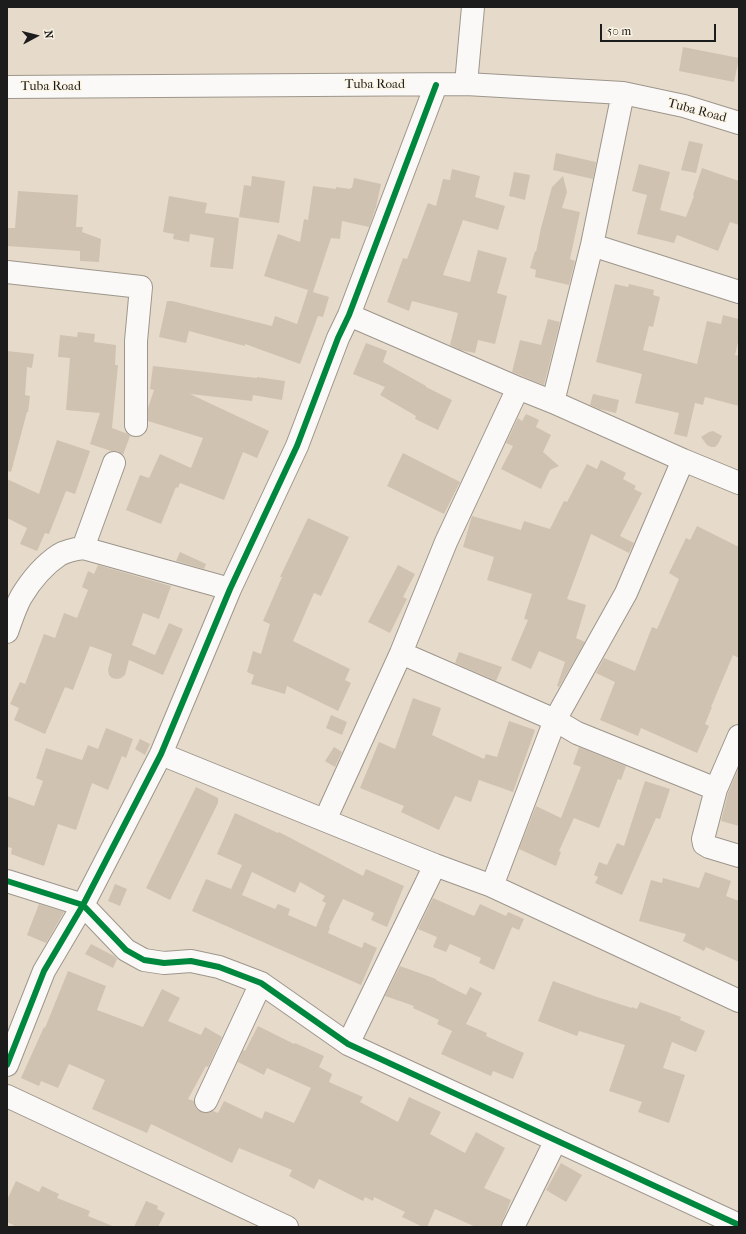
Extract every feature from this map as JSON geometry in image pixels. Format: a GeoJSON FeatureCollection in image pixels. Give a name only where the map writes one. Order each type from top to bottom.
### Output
{"type":"FeatureCollection","features":[{"type":"Feature","properties":{"kind":"street"},"geometry":{"type":"LineString","coordinates":[[466,84],[473,7]]}},
{"type":"Feature","properties":{"kind":"street","name":"Tuba Road"},"geometry":{"type":"LineString","coordinates":[[7,87],[466,84],[623,94],[684,106],[739,123]]}},
{"type":"Feature","properties":{"kind":"street"},"geometry":{"type":"LineString","coordinates":[[7,1065],[44,971],[83,904],[160,754],[230,589],[297,446],[338,338],[349,315],[436,85]]}},
{"type":"Feature","properties":{"kind":"street"},"geometry":{"type":"LineString","coordinates":[[554,402],[592,245],[623,94]]}},
{"type":"Feature","properties":{"kind":"street"},"geometry":{"type":"LineString","coordinates":[[592,245],[739,292]]}},
{"type":"Feature","properties":{"kind":"street"},"geometry":{"type":"LineString","coordinates":[[7,272],[141,287],[136,341],[136,425]]}},
{"type":"Feature","properties":{"kind":"street"},"geometry":{"type":"LineString","coordinates":[[349,315],[554,402],[683,460],[739,483]]}},
{"type":"Feature","properties":{"kind":"street"},"geometry":{"type":"LineString","coordinates":[[325,820],[401,653],[446,542],[518,388]]}},
{"type":"Feature","properties":{"kind":"street"},"geometry":{"type":"LineString","coordinates":[[492,886],[555,720],[626,593],[683,460]]}},
{"type":"Feature","properties":{"kind":"street"},"geometry":{"type":"LineString","coordinates":[[83,548],[114,463]]}},
{"type":"Feature","properties":{"kind":"street"},"geometry":{"type":"LineString","coordinates":[[7,632],[21,598],[45,567],[60,554],[73,549],[83,548],[230,589]]}},
{"type":"Feature","properties":{"kind":"street"},"geometry":{"type":"LineString","coordinates":[[401,653],[555,720],[577,733],[716,789]]}},
{"type":"Feature","properties":{"kind":"street"},"geometry":{"type":"LineString","coordinates":[[739,736],[716,789],[703,838],[704,844],[709,847],[739,856]]}},
{"type":"Feature","properties":{"kind":"street"},"geometry":{"type":"LineString","coordinates":[[160,754],[435,865],[492,886],[739,1001]]}},
{"type":"Feature","properties":{"kind":"street"},"geometry":{"type":"LineString","coordinates":[[348,1044],[435,865]]}},
{"type":"Feature","properties":{"kind":"street"},"geometry":{"type":"LineString","coordinates":[[7,882],[83,904],[126,950],[144,960],[164,963],[191,961],[219,967],[260,983],[348,1044],[739,1225]]}},
{"type":"Feature","properties":{"kind":"street"},"geometry":{"type":"LineString","coordinates":[[206,1101],[260,983]]}},
{"type":"Feature","properties":{"kind":"street"},"geometry":{"type":"LineString","coordinates":[[7,1096],[287,1227]]}},
{"type":"Feature","properties":{"kind":"street"},"geometry":{"type":"LineString","coordinates":[[513,1227],[556,1140]]}},
{"type":"Feature","properties":{"kind":"building"},"geometry":{"type":"Polygon","coordinates":[[[683,47],[739,58],[734,82],[679,71],[683,47]]]}},
{"type":"Feature","properties":{"kind":"building"},"geometry":{"type":"Polygon","coordinates":[[[689,141],[703,144],[696,173],[681,170],[689,141]]]}},
{"type":"Feature","properties":{"kind":"building"},"geometry":{"type":"Polygon","coordinates":[[[556,153],[596,162],[593,179],[553,170],[556,153]]]}},
{"type":"Feature","properties":{"kind":"building"},"geometry":{"type":"Polygon","coordinates":[[[639,164],[670,172],[660,210],[686,217],[702,168],[739,181],[739,225],[730,222],[718,251],[677,235],[674,243],[637,234],[647,195],[632,191],[639,164]]]}},
{"type":"Feature","properties":{"kind":"building"},"geometry":{"type":"Polygon","coordinates":[[[452,169],[480,176],[475,197],[505,206],[498,230],[463,220],[443,275],[470,282],[478,250],[507,258],[497,293],[507,296],[495,344],[478,340],[475,353],[460,350],[450,345],[458,313],[412,301],[409,311],[387,302],[403,258],[407,259],[428,203],[436,206],[443,179],[450,180],[452,169]]]}},
{"type":"Feature","properties":{"kind":"building"},"geometry":{"type":"Polygon","coordinates":[[[514,172],[530,175],[525,200],[509,196],[514,172]]]}},
{"type":"Feature","properties":{"kind":"building"},"geometry":{"type":"Polygon","coordinates":[[[252,176],[285,181],[279,223],[239,217],[244,185],[251,186],[252,176]]]}},
{"type":"Feature","properties":{"kind":"building"},"geometry":{"type":"Polygon","coordinates":[[[563,176],[567,192],[562,208],[580,212],[570,259],[575,261],[569,285],[535,277],[536,270],[530,268],[535,251],[536,252],[552,187],[563,176]]]}},
{"type":"Feature","properties":{"kind":"building"},"geometry":{"type":"Polygon","coordinates":[[[354,178],[381,184],[376,207],[369,227],[342,221],[340,239],[331,238],[313,292],[329,297],[323,317],[318,316],[300,364],[245,344],[245,346],[189,331],[186,343],[159,337],[167,301],[272,326],[275,316],[297,324],[308,290],[264,276],[278,234],[300,242],[304,219],[308,220],[313,186],[350,189],[352,188],[354,178]]]}},
{"type":"Feature","properties":{"kind":"building"},"geometry":{"type":"Polygon","coordinates":[[[18,191],[78,195],[76,227],[83,227],[82,232],[101,239],[99,262],[80,261],[80,251],[7,246],[7,228],[15,228],[18,191]]]}},
{"type":"Feature","properties":{"kind":"building"},"geometry":{"type":"Polygon","coordinates":[[[169,196],[207,203],[205,213],[239,218],[233,269],[210,267],[214,238],[190,234],[189,242],[173,239],[174,234],[163,232],[169,196]]]}},
{"type":"Feature","properties":{"kind":"building"},"geometry":{"type":"Polygon","coordinates":[[[615,284],[628,287],[629,284],[654,290],[653,295],[660,297],[653,327],[649,326],[643,350],[697,364],[707,321],[721,324],[723,315],[739,319],[739,338],[735,355],[739,356],[739,406],[705,397],[703,405],[695,403],[687,437],[674,434],[679,413],[635,403],[642,374],[596,362],[615,284]]]}},
{"type":"Feature","properties":{"kind":"building"},"geometry":{"type":"Polygon","coordinates":[[[548,319],[560,322],[544,385],[512,372],[520,340],[541,345],[548,319]]]}},
{"type":"Feature","properties":{"kind":"building"},"geometry":{"type":"Polygon","coordinates":[[[78,332],[95,334],[94,342],[116,345],[115,365],[118,365],[112,428],[130,436],[123,455],[118,451],[111,451],[90,444],[100,413],[66,410],[70,358],[58,357],[60,335],[77,337],[78,332]]]}},
{"type":"Feature","properties":{"kind":"building"},"geometry":{"type":"Polygon","coordinates":[[[366,343],[387,351],[383,362],[452,400],[438,430],[415,419],[416,416],[380,395],[385,387],[353,374],[366,343]]]}},
{"type":"Feature","properties":{"kind":"building"},"geometry":{"type":"Polygon","coordinates":[[[7,351],[34,354],[32,368],[27,367],[25,395],[30,396],[28,412],[11,472],[7,471],[7,351]]]}},
{"type":"Feature","properties":{"kind":"building"},"geometry":{"type":"Polygon","coordinates":[[[153,366],[285,381],[282,400],[253,395],[252,401],[190,394],[269,431],[257,458],[243,452],[224,500],[180,483],[178,488],[176,487],[161,524],[126,510],[140,475],[149,478],[160,454],[191,468],[203,438],[148,421],[148,408],[154,390],[150,389],[153,366]]]}},
{"type":"Feature","properties":{"kind":"building"},"geometry":{"type":"Polygon","coordinates":[[[593,394],[619,400],[616,413],[590,405],[593,394]]]}},
{"type":"Feature","properties":{"kind":"building"},"geometry":{"type":"Polygon","coordinates":[[[526,414],[539,420],[536,427],[551,435],[543,452],[559,466],[550,470],[541,489],[501,469],[513,446],[506,443],[518,418],[522,421],[526,414]]]}},
{"type":"Feature","properties":{"kind":"building"},"geometry":{"type":"Polygon","coordinates":[[[713,431],[722,436],[715,447],[711,447],[707,445],[701,437],[713,431]]]}},
{"type":"Feature","properties":{"kind":"building"},"geometry":{"type":"Polygon","coordinates":[[[57,440],[90,451],[75,494],[66,491],[49,534],[45,533],[37,551],[20,544],[27,528],[7,518],[7,479],[39,494],[57,440]]]}},
{"type":"Feature","properties":{"kind":"building"},"geometry":{"type":"Polygon","coordinates":[[[403,453],[460,482],[444,514],[387,486],[403,453]]]}},
{"type":"Feature","properties":{"kind":"building"},"geometry":{"type":"Polygon","coordinates":[[[601,460],[626,473],[623,479],[636,486],[634,489],[642,493],[620,536],[634,543],[629,553],[591,534],[567,599],[586,605],[576,638],[585,642],[559,687],[557,686],[565,662],[539,651],[531,669],[511,660],[528,620],[524,619],[532,594],[487,580],[494,557],[463,547],[472,516],[521,530],[524,521],[550,529],[564,501],[567,502],[587,464],[597,469],[601,460]]]}},
{"type":"Feature","properties":{"kind":"building"},"geometry":{"type":"Polygon","coordinates":[[[308,518],[349,537],[321,596],[314,593],[293,641],[350,669],[345,680],[351,683],[338,711],[287,686],[285,694],[251,684],[254,675],[247,672],[253,651],[261,654],[270,624],[263,621],[282,577],[280,577],[308,518]]]}},
{"type":"Feature","properties":{"kind":"building"},"geometry":{"type":"Polygon","coordinates":[[[697,526],[739,547],[739,658],[733,655],[711,707],[705,724],[709,726],[697,753],[641,728],[638,736],[600,720],[615,682],[596,673],[604,658],[635,671],[652,627],[657,629],[679,579],[669,573],[686,538],[690,540],[697,526]]]}},
{"type":"Feature","properties":{"kind":"building"},"geometry":{"type":"Polygon","coordinates":[[[180,552],[206,564],[204,569],[176,561],[180,552]]]}},
{"type":"Feature","properties":{"kind":"building"},"geometry":{"type":"Polygon","coordinates":[[[98,565],[171,586],[159,619],[143,613],[132,645],[155,655],[169,623],[183,629],[163,675],[129,660],[125,675],[117,679],[112,678],[109,675],[108,670],[112,654],[90,646],[73,690],[65,687],[45,734],[14,720],[19,708],[10,704],[20,682],[25,684],[44,634],[55,638],[64,613],[77,618],[88,590],[82,587],[88,571],[94,574],[98,565]]]}},
{"type":"Feature","properties":{"kind":"building"},"geometry":{"type":"Polygon","coordinates":[[[398,565],[415,574],[403,597],[407,599],[390,633],[368,622],[398,565]]]}},
{"type":"Feature","properties":{"kind":"building"},"geometry":{"type":"Polygon","coordinates":[[[459,652],[502,667],[496,681],[455,663],[459,652]]]}},
{"type":"Feature","properties":{"kind":"building"},"geometry":{"type":"Polygon","coordinates":[[[413,698],[441,708],[432,735],[484,759],[486,754],[497,757],[509,721],[535,730],[513,792],[479,780],[471,802],[455,796],[439,830],[401,812],[404,806],[360,788],[379,742],[395,749],[413,698]]]}},
{"type":"Feature","properties":{"kind":"building"},"geometry":{"type":"Polygon","coordinates":[[[331,715],[347,722],[342,735],[326,728],[331,715]]]}},
{"type":"Feature","properties":{"kind":"building"},"geometry":{"type":"Polygon","coordinates":[[[106,728],[133,739],[126,758],[122,756],[108,790],[92,783],[76,830],[58,824],[44,866],[11,854],[12,848],[7,847],[7,796],[34,806],[43,781],[36,778],[46,748],[82,760],[88,745],[98,749],[106,728]]]}},
{"type":"Feature","properties":{"kind":"building"},"geometry":{"type":"Polygon","coordinates":[[[140,739],[150,744],[145,755],[135,749],[140,739]]]}},
{"type":"Feature","properties":{"kind":"building"},"geometry":{"type":"Polygon","coordinates":[[[334,747],[342,752],[335,767],[325,761],[334,747]]]}},
{"type":"Feature","properties":{"kind":"building"},"geometry":{"type":"Polygon","coordinates":[[[579,747],[626,766],[621,780],[618,779],[599,828],[574,818],[559,851],[561,852],[556,866],[519,849],[536,806],[561,818],[581,767],[573,764],[579,747]]]}},
{"type":"Feature","properties":{"kind":"building"},"geometry":{"type":"Polygon","coordinates":[[[739,767],[739,826],[721,821],[728,793],[739,767]]]}},
{"type":"Feature","properties":{"kind":"building"},"geometry":{"type":"Polygon","coordinates":[[[645,781],[670,789],[660,819],[656,818],[622,895],[595,883],[598,877],[594,875],[599,862],[607,865],[617,843],[624,846],[645,781]]]}},
{"type":"Feature","properties":{"kind":"building"},"geometry":{"type":"Polygon","coordinates":[[[196,787],[218,798],[218,803],[170,900],[146,888],[196,787]]]}},
{"type":"Feature","properties":{"kind":"building"},"geometry":{"type":"Polygon","coordinates":[[[235,813],[278,833],[279,832],[363,876],[366,869],[404,886],[387,927],[371,920],[374,913],[343,899],[329,927],[328,933],[362,948],[364,942],[377,948],[361,985],[192,911],[206,879],[231,889],[242,865],[217,854],[235,813]],[[252,872],[242,895],[275,909],[278,904],[290,909],[288,915],[316,927],[326,903],[322,901],[325,896],[300,882],[295,893],[252,872]]]}},
{"type":"Feature","properties":{"kind":"building"},"geometry":{"type":"Polygon","coordinates":[[[705,872],[731,881],[726,896],[739,901],[739,962],[706,947],[704,951],[683,941],[686,934],[639,921],[651,880],[662,883],[663,878],[699,888],[705,872]]]}},
{"type":"Feature","properties":{"kind":"building"},"geometry":{"type":"Polygon","coordinates":[[[115,884],[127,889],[120,906],[108,901],[115,884]]]}},
{"type":"Feature","properties":{"kind":"building"},"geometry":{"type":"Polygon","coordinates":[[[433,898],[474,916],[480,904],[506,916],[508,912],[524,919],[519,930],[512,927],[494,970],[479,963],[481,958],[450,944],[446,952],[433,947],[437,937],[418,929],[433,898]]]}},
{"type":"Feature","properties":{"kind":"building"},"geometry":{"type":"Polygon","coordinates":[[[39,904],[64,912],[46,943],[27,935],[39,904]]]}},
{"type":"Feature","properties":{"kind":"building"},"geometry":{"type":"Polygon","coordinates":[[[91,944],[117,959],[113,968],[85,954],[91,944]]]}},
{"type":"Feature","properties":{"kind":"building"},"geometry":{"type":"Polygon","coordinates":[[[400,966],[436,979],[466,995],[470,987],[482,993],[466,1024],[487,1033],[486,1036],[524,1053],[513,1079],[493,1071],[491,1076],[441,1054],[452,1031],[437,1024],[439,1020],[413,1008],[414,1006],[385,996],[400,966]]]}},
{"type":"Feature","properties":{"kind":"building"},"geometry":{"type":"Polygon","coordinates":[[[68,971],[106,986],[97,1010],[143,1027],[162,989],[180,998],[168,1021],[201,1035],[205,1027],[222,1037],[208,1067],[206,1066],[188,1099],[194,1101],[196,1108],[201,1112],[207,1113],[213,1111],[218,1113],[224,1101],[262,1119],[265,1111],[294,1123],[311,1088],[267,1068],[264,1075],[238,1062],[243,1050],[245,1051],[258,1026],[294,1044],[295,1043],[324,1056],[319,1067],[332,1074],[329,1082],[363,1097],[360,1102],[398,1122],[409,1097],[441,1112],[430,1134],[465,1153],[476,1132],[505,1148],[484,1188],[511,1200],[500,1227],[476,1227],[435,1209],[427,1227],[423,1227],[402,1217],[405,1212],[374,1197],[373,1201],[365,1197],[363,1201],[319,1179],[314,1189],[289,1176],[292,1170],[239,1148],[232,1163],[151,1124],[147,1133],[92,1109],[105,1080],[69,1064],[58,1088],[41,1081],[39,1086],[21,1078],[44,1027],[45,1028],[68,971]]]}},
{"type":"Feature","properties":{"kind":"building"},"geometry":{"type":"Polygon","coordinates":[[[553,981],[632,1008],[637,1009],[640,1002],[681,1017],[680,1020],[705,1031],[696,1052],[672,1042],[663,1068],[685,1075],[669,1123],[638,1112],[642,1102],[609,1091],[625,1045],[579,1031],[577,1036],[538,1021],[553,981]]]}},
{"type":"Feature","properties":{"kind":"building"},"geometry":{"type":"Polygon","coordinates":[[[561,1163],[582,1175],[566,1202],[546,1190],[561,1163]]]}},
{"type":"Feature","properties":{"kind":"building"},"geometry":{"type":"Polygon","coordinates":[[[16,1181],[39,1192],[42,1186],[59,1194],[57,1198],[90,1211],[88,1216],[115,1227],[17,1227],[7,1222],[7,1200],[16,1181]]]}},
{"type":"Feature","properties":{"kind":"building"},"geometry":{"type":"Polygon","coordinates":[[[146,1201],[158,1206],[157,1209],[165,1213],[158,1227],[134,1227],[146,1201]]]}},
{"type":"Feature","properties":{"kind":"cycle path"},"geometry":{"type":"LineString","coordinates":[[7,1065],[44,971],[83,905],[161,754],[230,589],[297,446],[338,338],[349,315],[436,85]]}},
{"type":"Feature","properties":{"kind":"cycle path"},"geometry":{"type":"LineString","coordinates":[[7,881],[83,905],[126,950],[144,960],[164,963],[191,961],[219,967],[261,983],[348,1044],[739,1225]]}}]}
